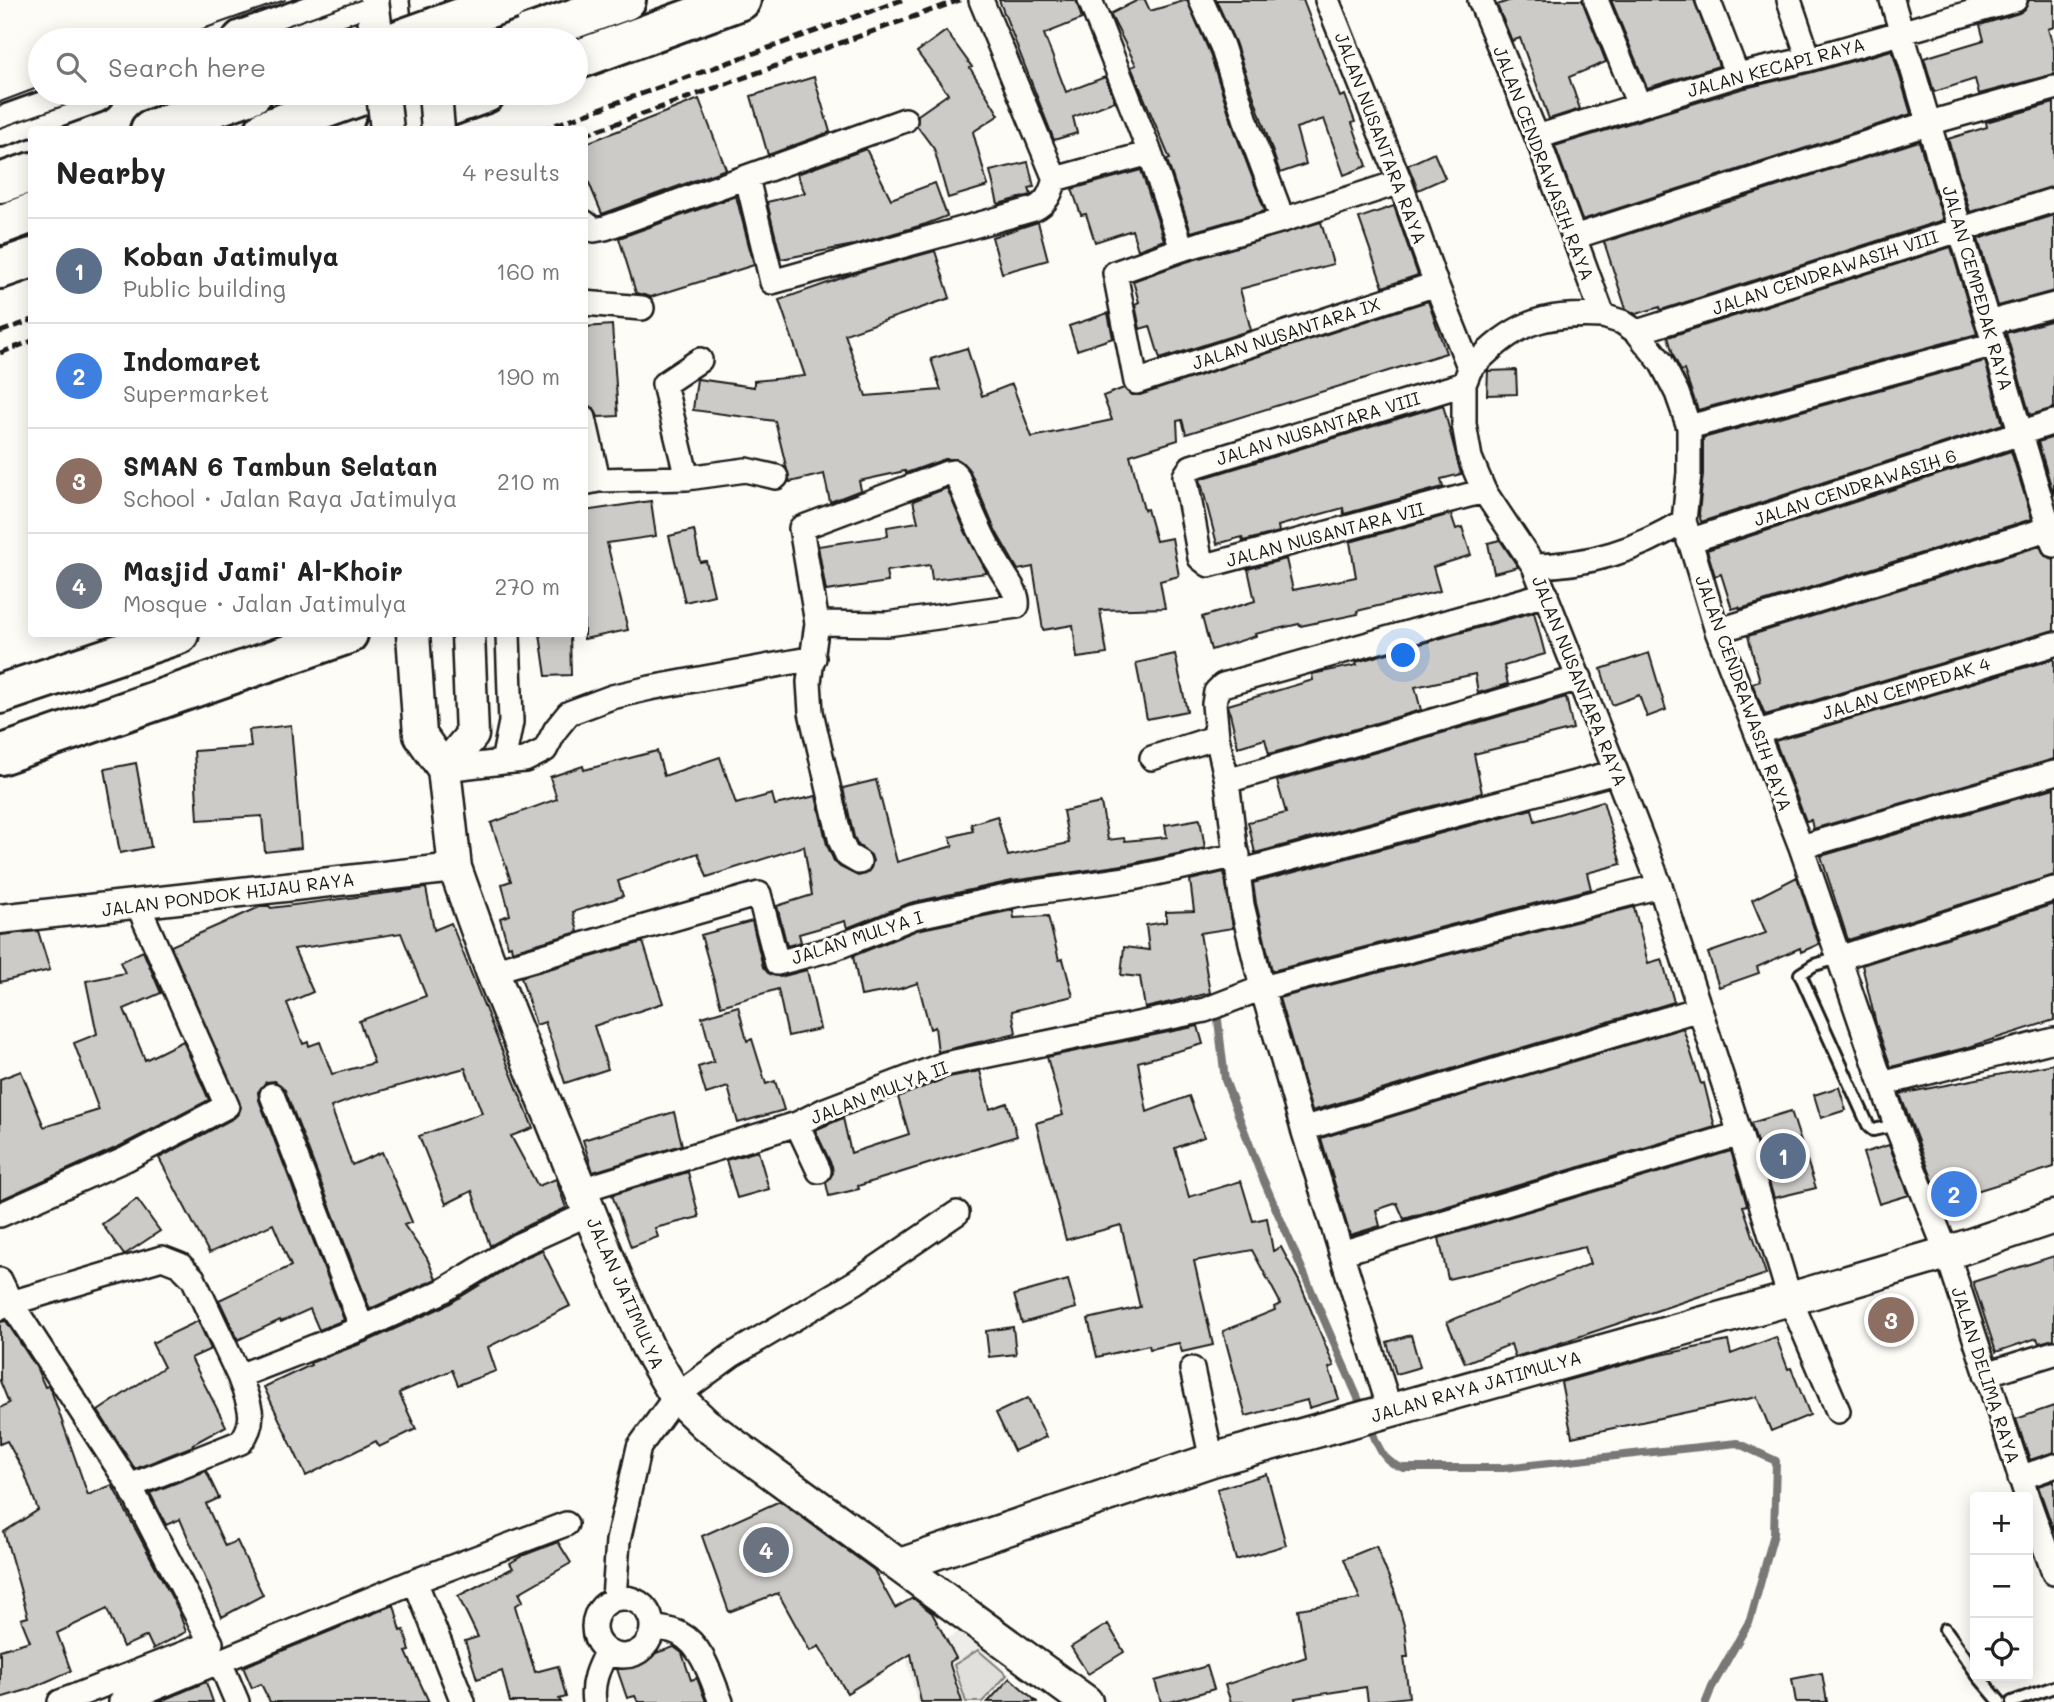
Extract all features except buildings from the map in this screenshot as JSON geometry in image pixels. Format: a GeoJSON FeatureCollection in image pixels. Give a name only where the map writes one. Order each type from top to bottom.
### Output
{"type":"FeatureCollection","features":[{"type":"Feature","properties":{"kind":"highway"},"geometry":{"type":"LineString","coordinates":[[276,28],[355,0]]}},
{"type":"Feature","properties":{"kind":"highway"},"geometry":{"type":"LineString","coordinates":[[433,28],[512,0]]}},
{"type":"Feature","properties":{"kind":"highway"},"geometry":{"type":"LineString","coordinates":[[548,28],[626,0]]}},
{"type":"Feature","properties":{"kind":"highway"},"geometry":{"type":"LineString","coordinates":[[588,56],[741,0]]}},
{"type":"Feature","properties":{"kind":"highway"},"geometry":{"type":"LineString","coordinates":[[0,116],[47,105]]}},
{"type":"Feature","properties":{"kind":"highway"},"geometry":{"type":"LineString","coordinates":[[0,127],[61,105]]}},
{"type":"Feature","properties":{"kind":"highway"},"geometry":{"type":"LineString","coordinates":[[161,126],[220,105]]}},
{"type":"Feature","properties":{"kind":"highway"},"geometry":{"type":"LineString","coordinates":[[276,126],[335,105]]}},
{"type":"Feature","properties":{"kind":"highway"},"geometry":{"type":"LineString","coordinates":[[397,126],[454,105]]}},
{"type":"Feature","properties":{"kind":"highway"},"geometry":{"type":"LineString","coordinates":[[0,183],[28,173]]}},
{"type":"Feature","properties":{"kind":"highway"},"geometry":{"type":"LineString","coordinates":[[0,225],[28,214]]}},
{"type":"Feature","properties":{"kind":"highway"},"geometry":{"type":"LineString","coordinates":[[0,269],[28,259]]}},
{"type":"Feature","properties":{"kind":"highway"},"geometry":{"type":"LineString","coordinates":[[0,694],[171,637]]}},
{"type":"Feature","properties":{"kind":"highway"},"geometry":{"type":"LineString","coordinates":[[0,755],[229,677],[287,643],[328,637]]}},
{"type":"Feature","properties":{"kind":"main road"},"geometry":{"type":"LineString","coordinates":[[372,0],[376,28]]}},
{"type":"Feature","properties":{"kind":"main road"},"geometry":{"type":"LineString","coordinates":[[428,0],[430,28]]}},
{"type":"Feature","properties":{"kind":"main road"},"geometry":{"type":"LineString","coordinates":[[384,105],[386,126]]}},
{"type":"Feature","properties":{"kind":"main road"},"geometry":{"type":"LineString","coordinates":[[436,105],[438,126]]}},
{"type":"Feature","properties":{"kind":"main road"},"geometry":{"type":"LineString","coordinates":[[413,637],[420,735],[444,769],[472,735],[468,637]]}},
{"type":"Feature","properties":{"kind":"main road","name":"JALAN JATIMULYA"},"geometry":{"type":"LineString","coordinates":[[444,769],[455,868],[492,971],[618,1283],[643,1337],[676,1396],[705,1424],[1086,1702]]}},
{"type":"Feature","properties":{"kind":"main road","name":"JALAN RAYA JATIMULYA"},"geometry":{"type":"LineString","coordinates":[[900,1564],[1212,1460],[1790,1299],[2054,1217]]}},
{"type":"Feature","properties":{"kind":"street"},"geometry":{"type":"LineString","coordinates":[[747,178],[772,282],[1043,205],[1051,193],[1055,179],[981,0]]}},
{"type":"Feature","properties":{"kind":"street"},"geometry":{"type":"LineString","coordinates":[[1090,0],[1150,152],[1182,249],[1400,182]]}},
{"type":"Feature","properties":{"kind":"street"},"geometry":{"type":"LineString","coordinates":[[1201,0],[1222,46],[1248,127],[1283,220]]}},
{"type":"Feature","properties":{"kind":"street","name":"JALAN NUSANTARA RAYA"},"geometry":{"type":"LineString","coordinates":[[1327,0],[1400,182],[1467,376],[1464,424],[1470,458],[1484,491],[1534,566],[1580,678],[1660,886],[1790,1299],[1838,1411]]}},
{"type":"Feature","properties":{"kind":"street","name":"JALAN CENDRAWASIH RAYA"},"geometry":{"type":"LineString","coordinates":[[1480,0],[1537,137],[1603,316],[1622,322],[1637,332],[1661,362],[1677,393],[1689,427],[1687,531],[1717,631],[1801,847],[1896,1125],[1947,1252]]}},
{"type":"Feature","properties":{"kind":"street"},"geometry":{"type":"LineString","coordinates":[[1596,0],[1639,105]]}},
{"type":"Feature","properties":{"kind":"street"},"geometry":{"type":"LineString","coordinates":[[1709,0],[1737,75]]}},
{"type":"Feature","properties":{"kind":"street"},"geometry":{"type":"LineString","coordinates":[[1789,0],[1810,59]]}},
{"type":"Feature","properties":{"kind":"street","name":"JALAN CEMPEDAK RAYA"},"geometry":{"type":"LineString","coordinates":[[1892,0],[2052,533]]}},
{"type":"Feature","properties":{"kind":"street","name":"JALAN KECAPI RAYA"},"geometry":{"type":"LineString","coordinates":[[1537,137],[1737,75],[1810,59],[2008,1]]}},
{"type":"Feature","properties":{"kind":"street"},"geometry":{"type":"LineString","coordinates":[[1574,237],[1929,123],[2054,88]]}},
{"type":"Feature","properties":{"kind":"street"},"geometry":{"type":"LineString","coordinates":[[588,225],[594,230],[605,228],[905,120]]}},
{"type":"Feature","properties":{"kind":"street"},"geometry":{"type":"LineString","coordinates":[[1055,179],[1150,152]]}},
{"type":"Feature","properties":{"kind":"street","name":"JALAN CENDRAWASIH VIII"},"geometry":{"type":"LineString","coordinates":[[1637,332],[2054,200]]}},
{"type":"Feature","properties":{"kind":"street","name":"JALAN NUSANTARA IX"},"geometry":{"type":"LineString","coordinates":[[1182,249],[1115,273],[1136,382],[1436,284]]}},
{"type":"Feature","properties":{"kind":"street"},"geometry":{"type":"LineString","coordinates":[[588,303],[642,308]]}},
{"type":"Feature","properties":{"kind":"street"},"geometry":{"type":"LineString","coordinates":[[1689,427],[1992,333],[2054,305]]}},
{"type":"Feature","properties":{"kind":"street"},"geometry":{"type":"LineString","coordinates":[[1467,376],[1496,342],[1529,323],[1566,314],[1603,316]]}},
{"type":"Feature","properties":{"kind":"street"},"geometry":{"type":"LineString","coordinates":[[687,478],[664,384],[700,360]]}},
{"type":"Feature","properties":{"kind":"street","name":"JALAN NUSANTARA VIII"},"geometry":{"type":"LineString","coordinates":[[1186,484],[1185,476],[1191,467],[1467,376]]}},
{"type":"Feature","properties":{"kind":"street","name":"JALAN CENDRAWASIH 6"},"geometry":{"type":"LineString","coordinates":[[1687,531],[2054,422]]}},
{"type":"Feature","properties":{"kind":"street"},"geometry":{"type":"LineString","coordinates":[[588,455],[591,482],[687,478],[746,470],[776,477]]}},
{"type":"Feature","properties":{"kind":"street"},"geometry":{"type":"LineString","coordinates":[[817,623],[887,624],[1017,606],[1018,602],[1011,586],[983,540],[953,472],[800,528],[817,623],[809,682],[811,712],[841,842],[846,855],[859,862]]}},
{"type":"Feature","properties":{"kind":"street","name":"JALAN NUSANTARA VII"},"geometry":{"type":"LineString","coordinates":[[1186,484],[1200,558],[1209,565],[1484,491]]}},
{"type":"Feature","properties":{"kind":"street"},"geometry":{"type":"LineString","coordinates":[[1534,566],[1587,562],[1613,555],[1661,535],[1687,531]]}},
{"type":"Feature","properties":{"kind":"street"},"geometry":{"type":"LineString","coordinates":[[1717,631],[2052,533]]}},
{"type":"Feature","properties":{"kind":"street"},"geometry":{"type":"LineString","coordinates":[[1385,1411],[1262,988],[1242,905],[1227,781],[1217,737],[1214,704],[1216,692],[1223,685],[1546,594]]}},
{"type":"Feature","properties":{"kind":"street"},"geometry":{"type":"LineString","coordinates":[[503,762],[510,722],[508,637]]}},
{"type":"Feature","properties":{"kind":"street","name":"JALAN CEMPEDAK 4"},"geometry":{"type":"LineString","coordinates":[[1758,732],[2054,644]]}},
{"type":"Feature","properties":{"kind":"street"},"geometry":{"type":"LineString","coordinates":[[444,769],[525,760],[545,750],[556,729],[569,713],[612,697],[814,658]]}},
{"type":"Feature","properties":{"kind":"street"},"geometry":{"type":"LineString","coordinates":[[1227,781],[1580,678]]}},
{"type":"Feature","properties":{"kind":"street"},"geometry":{"type":"LineString","coordinates":[[1152,758],[1217,737]]}},
{"type":"Feature","properties":{"kind":"street"},"geometry":{"type":"LineString","coordinates":[[1238,863],[1616,772]]}},
{"type":"Feature","properties":{"kind":"street"},"geometry":{"type":"LineString","coordinates":[[1801,847],[2054,773]]}},
{"type":"Feature","properties":{"kind":"street","name":"JALAN MULYA I"},"geometry":{"type":"LineString","coordinates":[[492,971],[758,894],[777,963],[835,948],[913,917],[1016,895],[1238,863]]}},
{"type":"Feature","properties":{"kind":"street","name":"JALAN PONDOK HIJAU RAYA"},"geometry":{"type":"LineString","coordinates":[[0,919],[455,868]]}},
{"type":"Feature","properties":{"kind":"street","name":"JALAN MULYA II"},"geometry":{"type":"LineString","coordinates":[[239,1376],[362,1328],[441,1292],[585,1202],[797,1124],[825,1110],[945,1064],[1205,1010],[1262,988],[1660,886]]}},
{"type":"Feature","properties":{"kind":"street"},"geometry":{"type":"LineString","coordinates":[[1839,958],[2054,889]]}},
{"type":"Feature","properties":{"kind":"street"},"geometry":{"type":"LineString","coordinates":[[0,1215],[126,1159],[227,1106],[138,905]]}},
{"type":"Feature","properties":{"kind":"street"},"geometry":{"type":"LineString","coordinates":[[1303,1129],[1699,1009]]}},
{"type":"Feature","properties":{"kind":"street"},"geometry":{"type":"LineString","coordinates":[[1882,1084],[2054,1040]]}},
{"type":"Feature","properties":{"kind":"street"},"geometry":{"type":"LineString","coordinates":[[272,1095],[362,1328]]}},
{"type":"Feature","properties":{"kind":"street"},"geometry":{"type":"LineString","coordinates":[[797,1124],[819,1171]]}},
{"type":"Feature","properties":{"kind":"street"},"geometry":{"type":"LineString","coordinates":[[1341,1254],[1740,1134]]}},
{"type":"Feature","properties":{"kind":"street"},"geometry":{"type":"LineString","coordinates":[[614,1598],[636,1600],[645,1607],[650,1616],[650,1638],[643,1648],[632,1655],[619,1656],[607,1651],[599,1644],[594,1623],[598,1612],[614,1598],[618,1541],[639,1447],[676,1396],[732,1355],[856,1282],[957,1213]]}},
{"type":"Feature","properties":{"kind":"street","name":"JALAN DELIMA RAYA"},"geometry":{"type":"LineString","coordinates":[[1947,1252],[2025,1492]]}},
{"type":"Feature","properties":{"kind":"street"},"geometry":{"type":"LineString","coordinates":[[5,1305],[162,1258],[180,1265],[192,1278],[239,1376],[251,1411],[251,1430],[241,1442],[131,1486]]}},
{"type":"Feature","properties":{"kind":"street"},"geometry":{"type":"LineString","coordinates":[[0,1280],[5,1305],[131,1486],[211,1643],[60,1702]]}},
{"type":"Feature","properties":{"kind":"street"},"geometry":{"type":"LineString","coordinates":[[1986,1374],[2054,1353]]}},
{"type":"Feature","properties":{"kind":"street"},"geometry":{"type":"LineString","coordinates":[[1192,1369],[1212,1460]]}},
{"type":"Feature","properties":{"kind":"street"},"geometry":{"type":"LineString","coordinates":[[2025,1492],[2054,1466]]}},
{"type":"Feature","properties":{"kind":"street","name":"JALAN DELIMA RAYA"},"geometry":{"type":"LineString","coordinates":[[2033,1514],[2054,1573]]}},
{"type":"Feature","properties":{"kind":"street"},"geometry":{"type":"LineString","coordinates":[[121,1702],[415,1581],[566,1524]]}},
{"type":"Feature","properties":{"kind":"street"},"geometry":{"type":"LineString","coordinates":[[415,1581],[464,1702]]}},
{"type":"Feature","properties":{"kind":"street"},"geometry":{"type":"LineString","coordinates":[[652,1627],[670,1630],[689,1640],[704,1661],[721,1702]]}},
{"type":"Feature","properties":{"kind":"street"},"geometry":{"type":"LineString","coordinates":[[594,1702],[592,1690],[597,1670],[607,1651]]}},
{"type":"Feature","properties":{"kind":"street"},"geometry":{"type":"LineString","coordinates":[[220,1662],[237,1702]]}},
{"type":"Feature","properties":{"kind":"lane"},"geometry":{"type":"LineString","coordinates":[[1839,958],[1814,965],[1800,974],[1869,1127],[1878,1130],[1896,1125]]}},
{"type":"Feature","properties":{"kind":"lane"},"geometry":{"type":"LineString","coordinates":[[1945,1629],[1970,1664]]}},
{"type":"Feature","properties":{"kind":"lane"},"geometry":{"type":"LineString","coordinates":[[1982,1681],[2000,1702]]}},
{"type":"Feature","properties":{"kind":"lane"},"geometry":{"type":"LineString","coordinates":[[2012,1702],[2054,1687]]}},
{"type":"Feature","properties":{"kind":"shaded area"},"geometry":{"type":"Polygon","coordinates":[[[962,1630],[1010,1675],[985,1702],[917,1702],[907,1661],[962,1630]]]}},
{"type":"Feature","properties":{"kind":"shaded area"},"geometry":{"type":"Polygon","coordinates":[[[978,1650],[1007,1675],[982,1702],[966,1702],[954,1665],[978,1650]]]}},
{"type":"Feature","properties":{"kind":"waterway"},"geometry":{"type":"LineString","coordinates":[[1218,1020],[1225,1080],[1260,1172],[1364,1412]]}},
{"type":"Feature","properties":{"kind":"waterway"},"geometry":{"type":"LineString","coordinates":[[1369,1424],[1377,1445],[1385,1456],[1403,1468],[1503,1468],[1737,1443],[1776,1461],[1774,1534],[1750,1620],[1706,1702]]}},
{"type":"Feature","properties":{"kind":"tram line"},"geometry":{"type":"LineString","coordinates":[[206,28],[285,0]]}},
{"type":"Feature","properties":{"kind":"tram line"},"geometry":{"type":"LineString","coordinates":[[281,28],[360,0]]}},
{"type":"Feature","properties":{"kind":"tram line"},"geometry":{"type":"LineString","coordinates":[[0,102],[28,92]]}},
{"type":"Feature","properties":{"kind":"tram line"},"geometry":{"type":"LineString","coordinates":[[0,128],[66,105]]}},
{"type":"Feature","properties":{"kind":"railway"},"geometry":{"type":"LineString","coordinates":[[552,126],[902,0]]}},
{"type":"Feature","properties":{"kind":"railway"},"geometry":{"type":"LineString","coordinates":[[588,134],[960,0]]}},
{"type":"Feature","properties":{"kind":"railway"},"geometry":{"type":"LineString","coordinates":[[0,332],[28,322]]}},
{"type":"Feature","properties":{"kind":"railway"},"geometry":{"type":"LineString","coordinates":[[0,353],[28,342]]}},
{"type":"Feature","properties":{"kind":"place","name":"Koban Jatimulya"},"geometry":{"type":"Point","coordinates":[1783,1156]}},
{"type":"Feature","properties":{"kind":"place","name":"Indomaret"},"geometry":{"type":"Point","coordinates":[1954,1194]}},
{"type":"Feature","properties":{"kind":"place","name":"SMAN 6 Tambun Selatan"},"geometry":{"type":"Point","coordinates":[1891,1320]}},
{"type":"Feature","properties":{"kind":"place","name":"Masjid Jami' Al-Khoir"},"geometry":{"type":"Point","coordinates":[766,1550]}}]}
